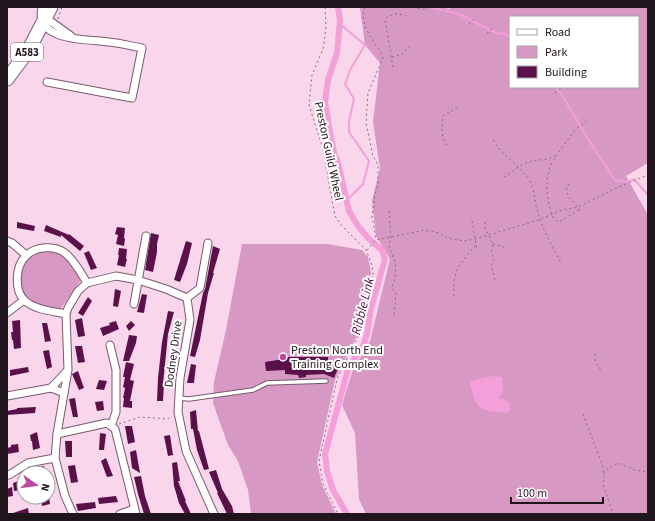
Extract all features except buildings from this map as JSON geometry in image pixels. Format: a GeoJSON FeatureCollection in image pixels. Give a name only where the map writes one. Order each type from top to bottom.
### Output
{"type":"FeatureCollection","features":[{"type":"Feature","properties":{"kind":"highway","name":"A583"},"geometry":{"type":"LineString","coordinates":[[7,79],[28,50],[48,15]]}},
{"type":"Feature","properties":{"kind":"street"},"geometry":{"type":"LineString","coordinates":[[47,82],[132,98],[142,48],[108,42],[68,38],[59,35],[50,30],[48,15]]}},
{"type":"Feature","properties":{"kind":"street"},"geometry":{"type":"LineString","coordinates":[[134,304],[146,236]]}},
{"type":"Feature","properties":{"kind":"street"},"geometry":{"type":"LineString","coordinates":[[7,241],[12,243],[26,255]]}},
{"type":"Feature","properties":{"kind":"street"},"geometry":{"type":"LineString","coordinates":[[73,514],[65,496],[55,458],[57,434],[68,370],[66,314],[74,298],[87,283],[116,276],[138,280],[187,298],[200,288],[208,244]]}},
{"type":"Feature","properties":{"kind":"street"},"geometry":{"type":"LineString","coordinates":[[66,314],[34,306],[24,300],[18,288],[18,271],[26,255],[49,247],[64,252],[72,260],[87,283]]}},
{"type":"Feature","properties":{"kind":"street","name":"Dodney Drive"},"geometry":{"type":"LineString","coordinates":[[187,298],[190,320],[180,378],[178,410],[186,451],[214,514]]}},
{"type":"Feature","properties":{"kind":"street"},"geometry":{"type":"LineString","coordinates":[[7,313],[24,300]]}},
{"type":"Feature","properties":{"kind":"street"},"geometry":{"type":"LineString","coordinates":[[110,345],[116,370],[116,412],[111,426]]}},
{"type":"Feature","properties":{"kind":"street"},"geometry":{"type":"LineString","coordinates":[[51,388],[68,370]]}},
{"type":"Feature","properties":{"kind":"street"},"geometry":{"type":"LineString","coordinates":[[7,396],[51,388],[64,393]]}},
{"type":"Feature","properties":{"kind":"street"},"geometry":{"type":"LineString","coordinates":[[57,434],[107,423],[115,429],[135,512],[120,514]]}},
{"type":"Feature","properties":{"kind":"street"},"geometry":{"type":"LineString","coordinates":[[9,475],[28,463],[55,458]]}},
{"type":"Feature","properties":{"kind":"lane"},"geometry":{"type":"LineString","coordinates":[[179,398],[189,399],[253,390],[267,383],[326,381]]}},
{"type":"Feature","properties":{"kind":"path"},"geometry":{"type":"LineString","coordinates":[[48,15],[62,7]]}},
{"type":"Feature","properties":{"kind":"path","name":"Preston Guild Wheel"},"geometry":{"type":"LineString","coordinates":[[325,7],[325,37],[323,49],[312,76],[309,105],[323,149],[335,216],[341,226],[366,250],[372,265],[373,274],[360,333],[337,379],[319,461],[323,484],[338,514]]}},
{"type":"Feature","properties":{"kind":"path"},"geometry":{"type":"LineString","coordinates":[[365,7],[364,20],[366,28],[369,36],[376,44],[383,58],[368,93],[366,123],[373,157],[378,166],[378,184],[372,216],[376,240]]}},
{"type":"Feature","properties":{"kind":"path"},"geometry":{"type":"LineString","coordinates":[[413,7],[426,10],[428,7]]}},
{"type":"Feature","properties":{"kind":"path"},"geometry":{"type":"LineString","coordinates":[[393,67],[385,19],[391,14],[406,16]]}},
{"type":"Feature","properties":{"kind":"path"},"geometry":{"type":"LineString","coordinates":[[470,24],[474,19]]}},
{"type":"Feature","properties":{"kind":"path"},"geometry":{"type":"LineString","coordinates":[[487,33],[490,32],[493,25]]}},
{"type":"Feature","properties":{"kind":"path"},"geometry":{"type":"LineString","coordinates":[[392,58],[404,54],[411,45]]}},
{"type":"Feature","properties":{"kind":"path"},"geometry":{"type":"LineString","coordinates":[[555,93],[562,88]]}},
{"type":"Feature","properties":{"kind":"path"},"geometry":{"type":"LineString","coordinates":[[447,145],[443,140],[441,133],[443,116],[459,106]]}},
{"type":"Feature","properties":{"kind":"path"},"geometry":{"type":"LineString","coordinates":[[579,210],[559,222],[554,219],[548,200],[547,181],[550,166],[556,156],[577,127],[587,121]]}},
{"type":"Feature","properties":{"kind":"path"},"geometry":{"type":"LineString","coordinates":[[493,140],[503,154],[519,167],[528,178],[538,214],[561,264]]}},
{"type":"Feature","properties":{"kind":"path"},"geometry":{"type":"LineString","coordinates":[[504,177],[526,163],[551,159],[556,156]]}},
{"type":"Feature","properties":{"kind":"path"},"geometry":{"type":"LineString","coordinates":[[366,250],[369,249],[376,240],[425,230],[439,233],[448,238],[464,241],[476,238],[540,219],[562,210],[578,207],[616,188],[648,175]]}},
{"type":"Feature","properties":{"kind":"path"},"geometry":{"type":"LineString","coordinates":[[569,184],[566,188],[567,194],[582,212]]}},
{"type":"Feature","properties":{"kind":"path"},"geometry":{"type":"LineString","coordinates":[[389,211],[391,237],[389,246],[395,262],[396,274],[392,287],[396,292],[394,315]]}},
{"type":"Feature","properties":{"kind":"path"},"geometry":{"type":"LineString","coordinates":[[472,220],[477,251]]}},
{"type":"Feature","properties":{"kind":"path"},"geometry":{"type":"LineString","coordinates":[[485,222],[485,228],[493,244],[491,250],[494,261],[491,265],[496,283]]}},
{"type":"Feature","properties":{"kind":"path"},"geometry":{"type":"LineString","coordinates":[[454,296],[454,282],[457,270],[476,244]]}},
{"type":"Feature","properties":{"kind":"path"},"geometry":{"type":"LineString","coordinates":[[493,244],[507,248]]}},
{"type":"Feature","properties":{"kind":"path"},"geometry":{"type":"LineString","coordinates":[[595,354],[594,358],[596,364],[601,370]]}},
{"type":"Feature","properties":{"kind":"path"},"geometry":{"type":"LineString","coordinates":[[111,426],[140,417],[168,419],[178,410]]}},
{"type":"Feature","properties":{"kind":"path"},"geometry":{"type":"LineString","coordinates":[[583,414],[602,464],[604,474],[603,484],[613,514]]}},
{"type":"Feature","properties":{"kind":"path"},"geometry":{"type":"LineString","coordinates":[[604,474],[608,468],[618,463],[635,470],[648,472]]}},
{"type":"Feature","properties":{"kind":"green space"},"geometry":{"type":"Polygon","coordinates":[[[360,7],[440,7],[449,9],[452,7],[648,7],[648,163],[626,176],[648,215],[648,514],[366,514],[359,499],[355,433],[342,405],[352,372],[370,341],[390,259],[376,236],[372,201],[380,168],[373,122],[380,63],[365,45],[360,7]]]}},
{"type":"Feature","properties":{"kind":"green space","name":"Preston North End Training Complex"},"geometry":{"type":"Polygon","coordinates":[[[242,244],[327,244],[362,250],[368,257],[371,273],[358,334],[335,380],[317,462],[322,485],[336,514],[251,514],[248,490],[238,461],[228,445],[213,403],[214,382],[226,330],[242,244]]]}},
{"type":"Feature","properties":{"kind":"green space"},"geometry":{"type":"Polygon","coordinates":[[[44,251],[57,253],[68,259],[76,268],[81,280],[60,310],[41,306],[28,300],[22,292],[20,286],[20,274],[24,264],[34,254],[44,251]]]}},
{"type":"Feature","properties":{"kind":"shaded area"},"geometry":{"type":"Polygon","coordinates":[[[329,112],[338,157],[342,166],[335,167],[323,113],[329,112]]]}},
{"type":"Feature","properties":{"kind":"shaded area"},"geometry":{"type":"Polygon","coordinates":[[[493,376],[502,377],[503,393],[497,398],[504,399],[510,404],[510,410],[506,413],[483,409],[479,407],[474,398],[469,381],[493,376]]]}},
{"type":"Feature","properties":{"kind":"waterway","name":"Ribble Link"},"geometry":{"type":"LineString","coordinates":[[328,119],[325,102],[328,80],[337,53],[340,21],[338,7]]}},
{"type":"Feature","properties":{"kind":"waterway"},"geometry":{"type":"LineString","coordinates":[[429,7],[459,14],[496,33],[506,34],[509,38]]}},
{"type":"Feature","properties":{"kind":"waterway"},"geometry":{"type":"LineString","coordinates":[[340,24],[365,45],[350,70],[345,84],[354,99],[349,121],[349,132],[369,161],[363,184],[346,201]]}},
{"type":"Feature","properties":{"kind":"waterway"},"geometry":{"type":"LineString","coordinates":[[557,88],[615,180],[628,182],[634,179],[648,195]]}},
{"type":"Feature","properties":{"kind":"waterway","name":"Ribble Link"},"geometry":{"type":"LineString","coordinates":[[337,159],[349,211],[358,226],[369,239],[382,250],[385,259],[371,309],[367,334],[363,346],[348,369],[325,454],[327,471],[333,490],[347,514]]}},
{"type":"Feature","properties":{"kind":"place","name":"Preston North End Training Complex"},"geometry":{"type":"Point","coordinates":[283,357]}}]}
